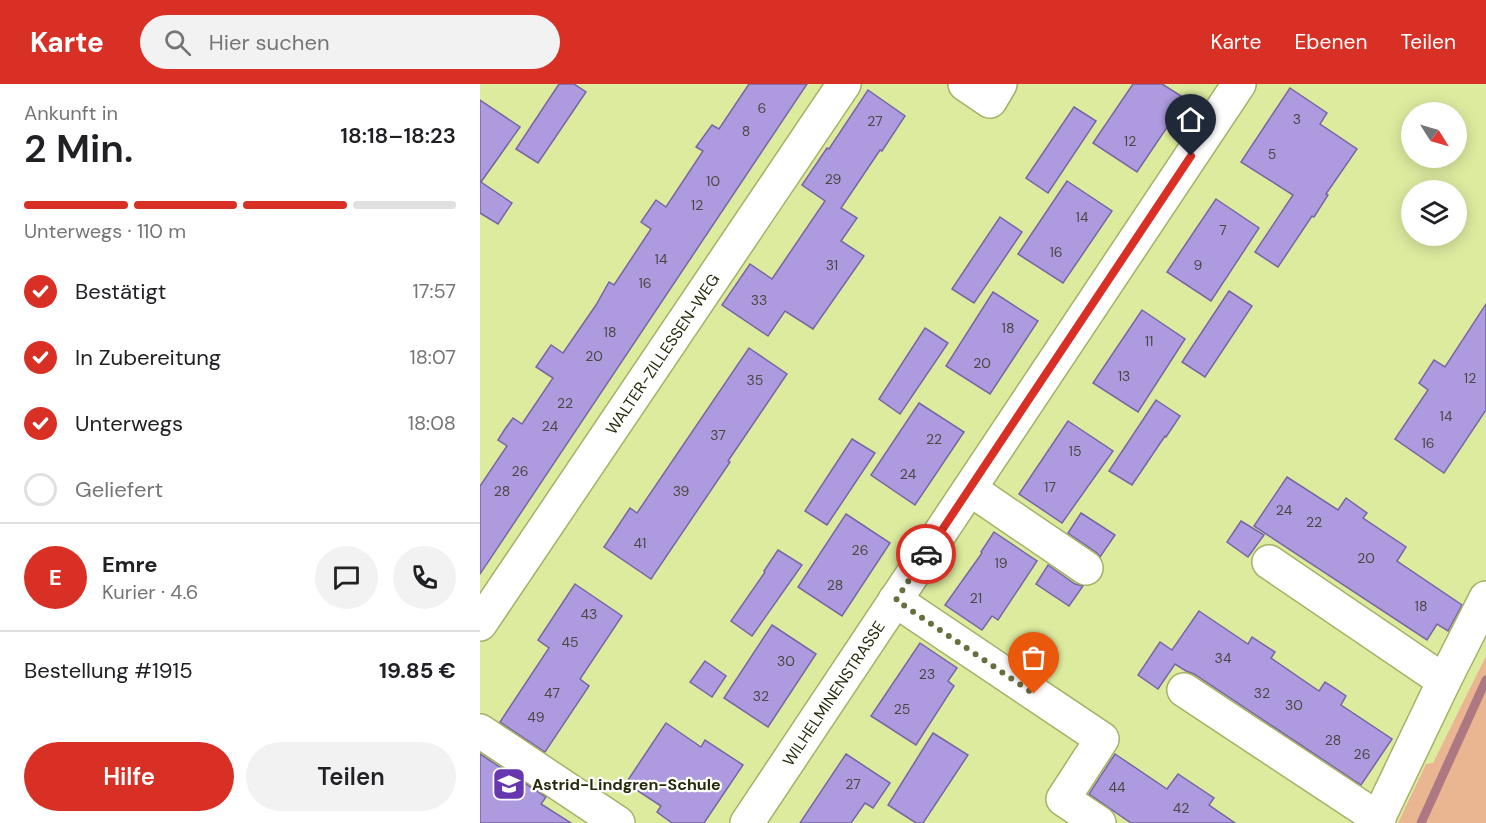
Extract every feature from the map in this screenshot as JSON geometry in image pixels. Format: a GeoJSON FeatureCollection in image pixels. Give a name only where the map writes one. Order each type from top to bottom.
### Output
{"type":"FeatureCollection","features":[{"type":"Feature","properties":{"kind":"street","name":"WALTER-ZILLESSEN-WEG"},"geometry":{"type":"LineString","coordinates":[[480,624],[844,84]]}},
{"type":"Feature","properties":{"kind":"street"},"geometry":{"type":"LineString","coordinates":[[965,84],[990,101],[1000,84]]}},
{"type":"Feature","properties":{"kind":"street","name":"WILHELMINENSTRASSE"},"geometry":{"type":"LineString","coordinates":[[747,823],[970,489],[1225,89]]}},
{"type":"Feature","properties":{"kind":"street"},"geometry":{"type":"LineString","coordinates":[[970,489],[1086,568]]}},
{"type":"Feature","properties":{"kind":"street"},"geometry":{"type":"LineString","coordinates":[[1269,562],[1444,681]]}},
{"type":"Feature","properties":{"kind":"street"},"geometry":{"type":"LineString","coordinates":[[1184,690],[1378,821],[1486,597]]}},
{"type":"Feature","properties":{"kind":"street"},"geometry":{"type":"LineString","coordinates":[[896,600],[1102,740],[1063,799],[1099,823]]}},
{"type":"Feature","properties":{"kind":"street"},"geometry":{"type":"LineString","coordinates":[[480,730],[618,823]]}},
{"type":"Feature","properties":{"kind":"shaded area"},"geometry":{"type":"Polygon","coordinates":[[[1486,656],[1486,823],[1398,823],[1426,764],[1433,763],[1486,656]]]}},
{"type":"Feature","properties":{"kind":"building"},"geometry":{"type":"Polygon","coordinates":[[[559,84],[574,84],[586,92],[538,163],[516,149],[559,84]]]}},
{"type":"Feature","properties":{"kind":"building"},"geometry":{"type":"Polygon","coordinates":[[[749,84],[807,84],[480,574],[480,486],[507,446],[498,440],[505,429],[513,418],[522,424],[553,378],[536,367],[551,345],[563,353],[609,282],[614,285],[651,229],[641,222],[656,200],[666,207],[703,151],[696,147],[712,125],[719,129],[749,84]]]}},
{"type":"Feature","properties":{"kind":"building"},"geometry":{"type":"Polygon","coordinates":[[[1133,84],[1162,84],[1186,99],[1137,172],[1093,143],[1133,84]]]}},
{"type":"Feature","properties":{"kind":"building"},"geometry":{"type":"Polygon","coordinates":[[[1290,88],[1327,113],[1320,124],[1357,149],[1326,194],[1328,195],[1314,217],[1312,216],[1278,267],[1255,252],[1293,195],[1241,162],[1290,88]]]}},
{"type":"Feature","properties":{"kind":"building"},"geometry":{"type":"Polygon","coordinates":[[[868,90],[905,116],[841,208],[857,218],[841,241],[864,256],[813,329],[785,311],[768,336],[722,305],[750,264],[772,279],[825,201],[802,185],[868,90]]]}},
{"type":"Feature","properties":{"kind":"building"},"geometry":{"type":"Polygon","coordinates":[[[480,100],[520,127],[481,182],[512,203],[498,224],[480,213],[480,100]]]}},
{"type":"Feature","properties":{"kind":"building"},"geometry":{"type":"Polygon","coordinates":[[[1074,107],[1096,121],[1048,193],[1026,178],[1074,107]]]}},
{"type":"Feature","properties":{"kind":"building"},"geometry":{"type":"Polygon","coordinates":[[[1067,181],[1112,211],[1063,283],[1018,254],[1067,181]]]}},
{"type":"Feature","properties":{"kind":"building"},"geometry":{"type":"Polygon","coordinates":[[[1216,199],[1259,228],[1211,301],[1167,272],[1216,199]]]}},
{"type":"Feature","properties":{"kind":"building"},"geometry":{"type":"Polygon","coordinates":[[[1000,217],[1022,232],[974,303],[952,289],[1000,217]]]}},
{"type":"Feature","properties":{"kind":"building"},"geometry":{"type":"Polygon","coordinates":[[[1229,291],[1252,306],[1205,377],[1182,362],[1229,291]]]}},
{"type":"Feature","properties":{"kind":"building"},"geometry":{"type":"Polygon","coordinates":[[[993,292],[1038,321],[990,394],[946,366],[993,292]]]}},
{"type":"Feature","properties":{"kind":"building"},"geometry":{"type":"Polygon","coordinates":[[[1486,304],[1486,410],[1444,473],[1395,439],[1428,390],[1419,383],[1434,360],[1445,367],[1486,304]]]}},
{"type":"Feature","properties":{"kind":"building"},"geometry":{"type":"Polygon","coordinates":[[[1142,310],[1185,339],[1138,412],[1093,383],[1142,310]]]}},
{"type":"Feature","properties":{"kind":"building"},"geometry":{"type":"Polygon","coordinates":[[[925,328],[948,343],[900,414],[879,399],[925,328]]]}},
{"type":"Feature","properties":{"kind":"building"},"geometry":{"type":"Polygon","coordinates":[[[749,348],[787,374],[651,579],[604,547],[630,508],[637,513],[749,348]]]}},
{"type":"Feature","properties":{"kind":"building"},"geometry":{"type":"Polygon","coordinates":[[[1156,400],[1180,416],[1132,485],[1109,471],[1156,400]]]}},
{"type":"Feature","properties":{"kind":"building"},"geometry":{"type":"Polygon","coordinates":[[[919,403],[964,432],[915,505],[871,475],[919,403]]]}},
{"type":"Feature","properties":{"kind":"building"},"geometry":{"type":"Polygon","coordinates":[[[1068,421],[1113,451],[1062,523],[1019,494],[1068,421]]]}},
{"type":"Feature","properties":{"kind":"building"},"geometry":{"type":"Polygon","coordinates":[[[852,439],[875,453],[827,525],[805,511],[852,439]]]}},
{"type":"Feature","properties":{"kind":"building"},"geometry":{"type":"Polygon","coordinates":[[[1287,477],[1338,510],[1346,498],[1367,513],[1363,518],[1406,547],[1397,561],[1462,605],[1448,631],[1437,624],[1427,640],[1254,526],[1287,477]]]}},
{"type":"Feature","properties":{"kind":"building"},"geometry":{"type":"Polygon","coordinates":[[[1081,513],[1115,535],[1100,557],[1068,533],[1081,513]]]}},
{"type":"Feature","properties":{"kind":"building"},"geometry":{"type":"Polygon","coordinates":[[[846,514],[890,543],[842,616],[798,587],[846,514]]]}},
{"type":"Feature","properties":{"kind":"building"},"geometry":{"type":"Polygon","coordinates":[[[1241,521],[1264,535],[1248,557],[1227,542],[1241,521]]]}},
{"type":"Feature","properties":{"kind":"building"},"geometry":{"type":"Polygon","coordinates":[[[994,532],[1037,561],[998,620],[992,616],[982,630],[945,605],[994,532]]]}},
{"type":"Feature","properties":{"kind":"building"},"geometry":{"type":"Polygon","coordinates":[[[778,550],[802,565],[752,636],[731,621],[778,550]]]}},
{"type":"Feature","properties":{"kind":"building"},"geometry":{"type":"Polygon","coordinates":[[[1048,565],[1075,584],[1083,586],[1069,606],[1036,584],[1048,565]]]}},
{"type":"Feature","properties":{"kind":"building"},"geometry":{"type":"Polygon","coordinates":[[[575,584],[622,616],[580,679],[589,686],[545,752],[500,722],[549,648],[538,640],[575,584]]]}},
{"type":"Feature","properties":{"kind":"building"},"geometry":{"type":"Polygon","coordinates":[[[1199,611],[1248,644],[1252,637],[1275,652],[1271,658],[1319,691],[1325,682],[1336,689],[1346,696],[1341,705],[1392,739],[1361,785],[1194,674],[1175,664],[1158,689],[1138,675],[1160,642],[1172,650],[1199,611]]]}},
{"type":"Feature","properties":{"kind":"building"},"geometry":{"type":"Polygon","coordinates":[[[772,625],[816,654],[768,727],[724,698],[772,625]]]}},
{"type":"Feature","properties":{"kind":"building"},"geometry":{"type":"Polygon","coordinates":[[[920,643],[957,668],[948,681],[954,686],[916,745],[871,716],[920,643]]]}},
{"type":"Feature","properties":{"kind":"building"},"geometry":{"type":"Polygon","coordinates":[[[705,661],[726,676],[712,697],[690,682],[705,661]]]}},
{"type":"Feature","properties":{"kind":"building"},"geometry":{"type":"Polygon","coordinates":[[[666,723],[701,747],[705,740],[743,765],[704,823],[672,823],[657,812],[661,806],[626,783],[666,723]]]}},
{"type":"Feature","properties":{"kind":"building"},"geometry":{"type":"Polygon","coordinates":[[[933,733],[968,755],[923,823],[916,823],[888,805],[933,733]]]}},
{"type":"Feature","properties":{"kind":"building","name":"Astrid-Lindgren-Schule"},"geometry":{"type":"Polygon","coordinates":[[[480,754],[546,797],[541,804],[571,823],[480,823],[480,754]]]}},
{"type":"Feature","properties":{"kind":"building"},"geometry":{"type":"Polygon","coordinates":[[[846,754],[890,783],[873,808],[865,803],[851,823],[800,823],[846,754]]]}},
{"type":"Feature","properties":{"kind":"building"},"geometry":{"type":"Polygon","coordinates":[[[1115,754],[1167,789],[1178,774],[1214,798],[1209,805],[1235,823],[1131,823],[1089,794],[1115,754]]]}},
{"type":"Feature","properties":{"kind":"waterway"},"geometry":{"type":"LineString","coordinates":[[1421,823],[1486,680]]}},
{"type":"Feature","properties":{"kind":"way so far"},"geometry":{"type":"LineString","coordinates":[[926,554],[896,600],[1034,694]]}},
{"type":"Feature","properties":{"kind":"place","name":"Astrid-Lindgren-Schule"},"geometry":{"type":"Point","coordinates":[509,784]}},
{"type":"Feature","properties":{"kind":"route"},"geometry":{"type":"LineString","coordinates":[[926,554],[1191,156]]}}]}
